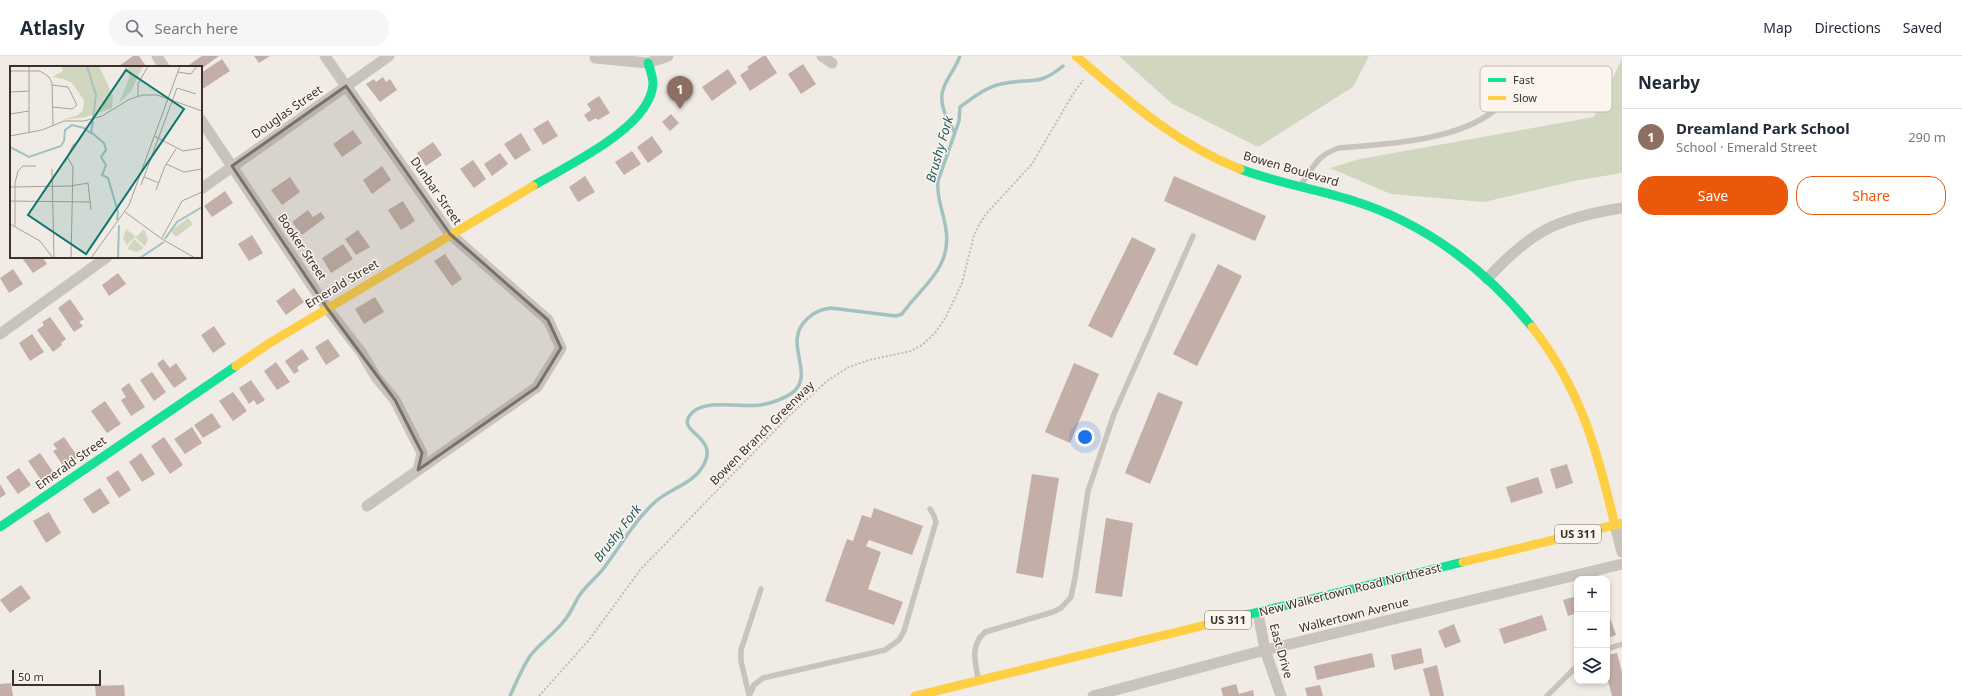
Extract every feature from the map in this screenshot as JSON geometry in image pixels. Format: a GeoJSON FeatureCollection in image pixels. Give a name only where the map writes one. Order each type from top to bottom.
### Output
{"type":"FeatureCollection","features":[{"type":"Feature","properties":{"kind":"street"},"geometry":{"type":"LineString","coordinates":[[157,56],[163,66]]}},
{"type":"Feature","properties":{"kind":"street","name":"Dunbar Street"},"geometry":{"type":"LineString","coordinates":[[325,56],[450,234],[548,320],[560,348],[538,387],[418,470]]}},
{"type":"Feature","properties":{"kind":"street","name":"Douglas Street"},"geometry":{"type":"LineString","coordinates":[[202,188],[389,56]]}},
{"type":"Feature","properties":{"kind":"street"},"geometry":{"type":"LineString","coordinates":[[595,58],[648,62],[668,56]]}},
{"type":"Feature","properties":{"kind":"street"},"geometry":{"type":"LineString","coordinates":[[822,56],[832,63]]}},
{"type":"Feature","properties":{"kind":"street","name":"Bowen Boulevard"},"geometry":{"type":"LineString","coordinates":[[1076,56],[1161,126],[1195,148],[1238,168],[1300,187],[1339,196],[1388,214],[1442,244],[1487,279],[1514,306],[1540,336],[1568,382],[1586,421],[1619,524]]}},
{"type":"Feature","properties":{"kind":"street","name":"Emerald Street"},"geometry":{"type":"LineString","coordinates":[[0,527],[222,374],[327,308],[450,234],[603,145],[625,129],[643,110],[650,94],[652,79],[648,62]]}},
{"type":"Feature","properties":{"kind":"street","name":"Booker Street"},"geometry":{"type":"LineString","coordinates":[[202,121],[327,308],[361,352],[376,378],[395,400],[422,453],[418,470]]}},
{"type":"Feature","properties":{"kind":"street"},"geometry":{"type":"LineString","coordinates":[[1487,279],[1513,252],[1550,226],[1592,213],[1622,208]]}},
{"type":"Feature","properties":{"kind":"street"},"geometry":{"type":"LineString","coordinates":[[0,334],[106,258]]}},
{"type":"Feature","properties":{"kind":"street"},"geometry":{"type":"LineString","coordinates":[[367,506],[418,470]]}},
{"type":"Feature","properties":{"kind":"street"},"geometry":{"type":"LineString","coordinates":[[1619,524],[1622,552]]}},
{"type":"Feature","properties":{"kind":"street","name":"New Walkertown Road Northeast"},"geometry":{"type":"LineString","coordinates":[[915,696],[1619,524]]}},
{"type":"Feature","properties":{"kind":"street","name":"Walkertown Avenue"},"geometry":{"type":"LineString","coordinates":[[1093,696],[1265,650],[1622,564]]}},
{"type":"Feature","properties":{"kind":"street","name":"East Drive"},"geometry":{"type":"LineString","coordinates":[[1258,613],[1265,650],[1281,696]]}},
{"type":"Feature","properties":{"kind":"lane"},"geometry":{"type":"LineString","coordinates":[[1300,187],[1319,157],[1329,151],[1339,148],[1431,137],[1473,123],[1491,112]]}},
{"type":"Feature","properties":{"kind":"lane"},"geometry":{"type":"LineString","coordinates":[[978,681],[974,648],[978,639],[985,632],[1053,612],[1061,608],[1071,597],[1088,491],[1097,462],[1114,414],[1193,236]]}},
{"type":"Feature","properties":{"kind":"lane"},"geometry":{"type":"LineString","coordinates":[[749,696],[754,685],[763,678],[885,650],[899,640],[904,631],[936,522],[930,509]]}},
{"type":"Feature","properties":{"kind":"lane"},"geometry":{"type":"LineString","coordinates":[[749,696],[741,661],[742,650],[761,590]]}},
{"type":"Feature","properties":{"kind":"lane"},"geometry":{"type":"LineString","coordinates":[[1610,649],[1622,644]]}},
{"type":"Feature","properties":{"kind":"lane"},"geometry":{"type":"LineString","coordinates":[[1547,696],[1574,669]]}},
{"type":"Feature","properties":{"kind":"path","name":"Bowen Branch Greenway"},"geometry":{"type":"LineString","coordinates":[[539,696],[589,640],[645,564],[791,414],[827,381],[849,368],[869,360],[911,351],[922,345],[934,333],[946,317],[962,283],[974,235],[979,225],[986,214],[1032,164],[1073,94],[1092,70]]}},
{"type":"Feature","properties":{"kind":"highlighted area"},"geometry":{"type":"Polygon","coordinates":[[[346,86],[450,234],[548,320],[561,348],[537,387],[418,470],[422,453],[395,400],[327,308],[232,166],[346,86]]]}},
{"type":"Feature","properties":{"kind":"green space"},"geometry":{"type":"Polygon","coordinates":[[[1119,56],[1369,56],[1353,87],[1258,147],[1171,103],[1119,56]]]}},
{"type":"Feature","properties":{"kind":"green space"},"geometry":{"type":"Polygon","coordinates":[[[1622,59],[1622,173],[1574,181],[1484,202],[1391,194],[1330,168],[1360,159],[1594,117],[1596,112],[1612,112],[1612,80],[1622,59]]]}},
{"type":"Feature","properties":{"kind":"building"},"geometry":{"type":"Polygon","coordinates":[[[133,56],[139,56],[145,65],[144,66],[119,66],[133,56]]]}},
{"type":"Feature","properties":{"kind":"building"},"geometry":{"type":"Polygon","coordinates":[[[202,56],[219,56],[202,68],[202,66],[187,66],[202,56]]]}},
{"type":"Feature","properties":{"kind":"building"},"geometry":{"type":"Polygon","coordinates":[[[254,56],[270,56],[259,63],[254,56]]]}},
{"type":"Feature","properties":{"kind":"building"},"geometry":{"type":"Polygon","coordinates":[[[763,56],[766,56],[777,73],[750,91],[740,75],[749,69],[747,67],[763,56]]]}},
{"type":"Feature","properties":{"kind":"building"},"geometry":{"type":"Polygon","coordinates":[[[222,59],[230,71],[202,89],[202,72],[222,59]]]}},
{"type":"Feature","properties":{"kind":"building"},"geometry":{"type":"Polygon","coordinates":[[[803,64],[816,84],[801,94],[788,74],[803,64]]]}},
{"type":"Feature","properties":{"kind":"building"},"geometry":{"type":"Polygon","coordinates":[[[728,69],[737,83],[712,101],[702,87],[728,69]]]}},
{"type":"Feature","properties":{"kind":"building"},"geometry":{"type":"Polygon","coordinates":[[[383,77],[386,82],[390,79],[397,90],[380,102],[366,84],[374,79],[376,82],[383,77]]]}},
{"type":"Feature","properties":{"kind":"building"},"geometry":{"type":"Polygon","coordinates":[[[599,96],[610,113],[598,120],[596,118],[589,122],[584,115],[591,110],[587,104],[599,96]]]}},
{"type":"Feature","properties":{"kind":"building"},"geometry":{"type":"Polygon","coordinates":[[[671,114],[679,123],[670,131],[662,122],[671,114]]]}},
{"type":"Feature","properties":{"kind":"building"},"geometry":{"type":"Polygon","coordinates":[[[548,120],[558,136],[543,145],[533,129],[548,120]]]}},
{"type":"Feature","properties":{"kind":"building"},"geometry":{"type":"Polygon","coordinates":[[[353,130],[362,143],[342,157],[333,144],[353,130]]]}},
{"type":"Feature","properties":{"kind":"building"},"geometry":{"type":"Polygon","coordinates":[[[521,133],[531,150],[515,160],[504,144],[521,133]]]}},
{"type":"Feature","properties":{"kind":"building"},"geometry":{"type":"Polygon","coordinates":[[[652,136],[663,152],[648,163],[637,147],[652,136]]]}},
{"type":"Feature","properties":{"kind":"building"},"geometry":{"type":"Polygon","coordinates":[[[433,142],[442,155],[426,166],[417,153],[433,142]]]}},
{"type":"Feature","properties":{"kind":"building"},"geometry":{"type":"Polygon","coordinates":[[[632,151],[641,164],[624,175],[615,162],[632,151]]]}},
{"type":"Feature","properties":{"kind":"building"},"geometry":{"type":"Polygon","coordinates":[[[500,153],[508,164],[492,176],[484,164],[500,153]]]}},
{"type":"Feature","properties":{"kind":"building"},"geometry":{"type":"Polygon","coordinates":[[[473,160],[486,179],[474,188],[460,169],[473,160]]]}},
{"type":"Feature","properties":{"kind":"building"},"geometry":{"type":"Polygon","coordinates":[[[382,166],[391,180],[372,194],[363,180],[382,166]]]}},
{"type":"Feature","properties":{"kind":"building"},"geometry":{"type":"Polygon","coordinates":[[[585,176],[595,192],[578,202],[569,187],[585,176]]]}},
{"type":"Feature","properties":{"kind":"building"},"geometry":{"type":"Polygon","coordinates":[[[1174,176],[1266,216],[1255,241],[1164,201],[1174,176]]]}},
{"type":"Feature","properties":{"kind":"building"},"geometry":{"type":"Polygon","coordinates":[[[290,177],[300,192],[282,205],[271,190],[290,177]]]}},
{"type":"Feature","properties":{"kind":"building"},"geometry":{"type":"Polygon","coordinates":[[[225,191],[233,203],[212,217],[204,206],[225,191]]]}},
{"type":"Feature","properties":{"kind":"building"},"geometry":{"type":"Polygon","coordinates":[[[403,201],[415,221],[401,230],[388,210],[403,201]]]}},
{"type":"Feature","properties":{"kind":"building"},"geometry":{"type":"Polygon","coordinates":[[[308,210],[313,217],[321,212],[325,218],[302,235],[292,222],[308,210]]]}},
{"type":"Feature","properties":{"kind":"building"},"geometry":{"type":"Polygon","coordinates":[[[358,230],[370,247],[356,255],[345,239],[358,230]]]}},
{"type":"Feature","properties":{"kind":"building"},"geometry":{"type":"Polygon","coordinates":[[[252,235],[263,253],[249,261],[238,244],[252,235]]]}},
{"type":"Feature","properties":{"kind":"building"},"geometry":{"type":"Polygon","coordinates":[[[1132,237],[1156,249],[1112,338],[1088,326],[1132,237]]]}},
{"type":"Feature","properties":{"kind":"building"},"geometry":{"type":"Polygon","coordinates":[[[343,244],[353,259],[331,273],[322,258],[343,244]]]}},
{"type":"Feature","properties":{"kind":"building"},"geometry":{"type":"Polygon","coordinates":[[[445,254],[462,279],[452,286],[434,261],[445,254]]]}},
{"type":"Feature","properties":{"kind":"building"},"geometry":{"type":"Polygon","coordinates":[[[22,258],[43,258],[47,264],[33,273],[22,258]]]}},
{"type":"Feature","properties":{"kind":"building"},"geometry":{"type":"Polygon","coordinates":[[[1218,264],[1242,276],[1197,366],[1173,354],[1218,264]]]}},
{"type":"Feature","properties":{"kind":"building"},"geometry":{"type":"Polygon","coordinates":[[[13,269],[23,284],[9,293],[0,278],[13,269]]]}},
{"type":"Feature","properties":{"kind":"building"},"geometry":{"type":"Polygon","coordinates":[[[118,273],[126,284],[109,296],[102,285],[118,273]]]}},
{"type":"Feature","properties":{"kind":"building"},"geometry":{"type":"Polygon","coordinates":[[[294,288],[304,302],[286,315],[276,301],[294,288]]]}},
{"type":"Feature","properties":{"kind":"building"},"geometry":{"type":"Polygon","coordinates":[[[375,297],[384,312],[364,324],[355,309],[375,297]]]}},
{"type":"Feature","properties":{"kind":"building"},"geometry":{"type":"Polygon","coordinates":[[[70,299],[84,319],[79,322],[83,326],[74,332],[58,308],[70,299]]]}},
{"type":"Feature","properties":{"kind":"building"},"geometry":{"type":"Polygon","coordinates":[[[50,317],[66,339],[61,343],[62,345],[53,352],[37,330],[44,325],[42,322],[50,317]]]}},
{"type":"Feature","properties":{"kind":"building"},"geometry":{"type":"Polygon","coordinates":[[[214,326],[226,344],[213,353],[201,335],[214,326]]]}},
{"type":"Feature","properties":{"kind":"building"},"geometry":{"type":"Polygon","coordinates":[[[32,334],[44,352],[30,361],[19,343],[32,334]]]}},
{"type":"Feature","properties":{"kind":"building"},"geometry":{"type":"Polygon","coordinates":[[[328,339],[340,356],[326,365],[315,347],[328,339]]]}},
{"type":"Feature","properties":{"kind":"building"},"geometry":{"type":"Polygon","coordinates":[[[302,349],[309,359],[297,367],[299,371],[294,374],[285,361],[302,349]]]}},
{"type":"Feature","properties":{"kind":"building"},"geometry":{"type":"Polygon","coordinates":[[[163,359],[170,368],[176,363],[187,379],[174,388],[157,364],[163,359]]]}},
{"type":"Feature","properties":{"kind":"building"},"geometry":{"type":"Polygon","coordinates":[[[276,362],[290,382],[277,390],[264,371],[276,362]]]}},
{"type":"Feature","properties":{"kind":"building"},"geometry":{"type":"Polygon","coordinates":[[[1074,363],[1099,374],[1070,443],[1045,432],[1074,363]]]}},
{"type":"Feature","properties":{"kind":"building"},"geometry":{"type":"Polygon","coordinates":[[[152,372],[166,392],[154,401],[140,380],[152,372]]]}},
{"type":"Feature","properties":{"kind":"building"},"geometry":{"type":"Polygon","coordinates":[[[251,380],[265,400],[257,405],[254,400],[249,404],[239,388],[251,380]]]}},
{"type":"Feature","properties":{"kind":"building"},"geometry":{"type":"Polygon","coordinates":[[[129,383],[145,407],[131,416],[121,400],[126,397],[121,389],[129,383]]]}},
{"type":"Feature","properties":{"kind":"building"},"geometry":{"type":"Polygon","coordinates":[[[233,392],[247,411],[233,421],[219,401],[233,392]]]}},
{"type":"Feature","properties":{"kind":"building"},"geometry":{"type":"Polygon","coordinates":[[[1158,392],[1183,402],[1150,484],[1125,473],[1158,392]]]}},
{"type":"Feature","properties":{"kind":"building"},"geometry":{"type":"Polygon","coordinates":[[[105,401],[121,424],[107,433],[91,411],[105,401]]]}},
{"type":"Feature","properties":{"kind":"building"},"geometry":{"type":"Polygon","coordinates":[[[212,413],[221,427],[203,438],[194,425],[212,413]]]}},
{"type":"Feature","properties":{"kind":"building"},"geometry":{"type":"Polygon","coordinates":[[[192,427],[202,443],[185,454],[174,439],[192,427]]]}},
{"type":"Feature","properties":{"kind":"building"},"geometry":{"type":"Polygon","coordinates":[[[64,437],[78,457],[64,467],[53,451],[57,449],[53,444],[64,437]]]}},
{"type":"Feature","properties":{"kind":"building"},"geometry":{"type":"Polygon","coordinates":[[[164,437],[183,465],[170,474],[151,446],[164,437]]]}},
{"type":"Feature","properties":{"kind":"building"},"geometry":{"type":"Polygon","coordinates":[[[40,453],[54,473],[42,481],[28,461],[40,453]]]}},
{"type":"Feature","properties":{"kind":"building"},"geometry":{"type":"Polygon","coordinates":[[[141,453],[155,474],[142,482],[129,462],[141,453]]]}},
{"type":"Feature","properties":{"kind":"building"},"geometry":{"type":"Polygon","coordinates":[[[1567,464],[1573,483],[1556,489],[1550,469],[1567,464]]]}},
{"type":"Feature","properties":{"kind":"building"},"geometry":{"type":"Polygon","coordinates":[[[19,468],[31,485],[18,494],[6,477],[19,468]]]}},
{"type":"Feature","properties":{"kind":"building"},"geometry":{"type":"Polygon","coordinates":[[[118,470],[131,490],[119,498],[106,478],[118,470]]]}},
{"type":"Feature","properties":{"kind":"building"},"geometry":{"type":"Polygon","coordinates":[[[1032,474],[1059,478],[1043,578],[1016,573],[1032,474]]]}},
{"type":"Feature","properties":{"kind":"building"},"geometry":{"type":"Polygon","coordinates":[[[1538,477],[1543,493],[1511,503],[1506,487],[1538,477]]]}},
{"type":"Feature","properties":{"kind":"building"},"geometry":{"type":"Polygon","coordinates":[[[0,484],[6,494],[0,498],[0,484]]]}},
{"type":"Feature","properties":{"kind":"building"},"geometry":{"type":"Polygon","coordinates":[[[100,488],[110,503],[93,514],[83,499],[100,488]]]}},
{"type":"Feature","properties":{"kind":"building"},"geometry":{"type":"Polygon","coordinates":[[[874,508],[923,526],[912,555],[869,540],[866,546],[881,552],[868,589],[903,602],[894,625],[825,601],[847,539],[853,541],[862,515],[871,518],[874,508]]]}},
{"type":"Feature","properties":{"kind":"building"},"geometry":{"type":"Polygon","coordinates":[[[49,512],[61,533],[46,543],[33,521],[49,512]]]}},
{"type":"Feature","properties":{"kind":"building"},"geometry":{"type":"Polygon","coordinates":[[[1106,518],[1133,523],[1122,597],[1095,593],[1106,518]]]}},
{"type":"Feature","properties":{"kind":"building"},"geometry":{"type":"Polygon","coordinates":[[[21,585],[31,598],[10,613],[0,600],[21,585]]]}},
{"type":"Feature","properties":{"kind":"building"},"geometry":{"type":"Polygon","coordinates":[[[1574,597],[1574,614],[1568,616],[1563,600],[1574,597]]]}},
{"type":"Feature","properties":{"kind":"building"},"geometry":{"type":"Polygon","coordinates":[[[1542,615],[1547,630],[1504,644],[1499,629],[1542,615]]]}},
{"type":"Feature","properties":{"kind":"building"},"geometry":{"type":"Polygon","coordinates":[[[1610,618],[1616,635],[1610,637],[1610,618]]]}},
{"type":"Feature","properties":{"kind":"building"},"geometry":{"type":"Polygon","coordinates":[[[1454,624],[1461,642],[1445,648],[1438,631],[1454,624]]]}},
{"type":"Feature","properties":{"kind":"building"},"geometry":{"type":"Polygon","coordinates":[[[1421,648],[1424,663],[1394,670],[1391,655],[1421,648]]]}},
{"type":"Feature","properties":{"kind":"building"},"geometry":{"type":"Polygon","coordinates":[[[1372,653],[1375,667],[1317,680],[1314,666],[1372,653]]]}},
{"type":"Feature","properties":{"kind":"building"},"geometry":{"type":"Polygon","coordinates":[[[1617,653],[1622,672],[1622,696],[1612,696],[1609,684],[1610,654],[1617,653]]]}},
{"type":"Feature","properties":{"kind":"building"},"geometry":{"type":"Polygon","coordinates":[[[1437,665],[1444,696],[1430,696],[1423,669],[1437,665]]]}},
{"type":"Feature","properties":{"kind":"building"},"geometry":{"type":"Polygon","coordinates":[[[11,683],[13,696],[0,696],[0,684],[11,683]]]}},
{"type":"Feature","properties":{"kind":"building"},"geometry":{"type":"Polygon","coordinates":[[[1236,684],[1239,694],[1253,690],[1254,696],[1223,696],[1221,688],[1236,684]]]}},
{"type":"Feature","properties":{"kind":"building"},"geometry":{"type":"Polygon","coordinates":[[[124,685],[125,696],[96,696],[95,686],[124,685]]]}},
{"type":"Feature","properties":{"kind":"building"},"geometry":{"type":"Polygon","coordinates":[[[1320,685],[1323,696],[1307,696],[1305,688],[1320,685]]]}},
{"type":"Feature","properties":{"kind":"waterway"},"geometry":{"type":"LineString","coordinates":[[955,133],[944,111],[942,93],[960,56]]}},
{"type":"Feature","properties":{"kind":"waterway","name":"Brushy Fork"},"geometry":{"type":"LineString","coordinates":[[510,696],[530,656],[556,630],[571,612],[579,596],[603,569],[640,517],[660,498],[691,479],[701,469],[707,458],[707,449],[703,442],[688,425],[688,419],[693,412],[699,408],[716,405],[761,405],[789,395],[799,385],[801,377],[797,338],[800,328],[812,314],[831,308],[896,316],[902,314],[934,276],[940,266],[947,243],[945,224],[938,193],[938,181],[959,121],[960,107],[980,93],[995,85],[1039,80],[1054,73],[1063,66]]}},
{"type":"Feature","properties":{"kind":"traffic: fast"},"geometry":{"type":"LineString","coordinates":[[533,186],[605,144],[638,116],[648,100],[653,84],[648,63]]}},
{"type":"Feature","properties":{"kind":"traffic: fast"},"geometry":{"type":"LineString","coordinates":[[1240,169],[1354,201],[1380,210],[1405,222],[1429,235],[1474,267],[1495,286],[1532,327]]}},
{"type":"Feature","properties":{"kind":"traffic: fast"},"geometry":{"type":"LineString","coordinates":[[0,527],[236,366]]}},
{"type":"Feature","properties":{"kind":"traffic: fast"},"geometry":{"type":"LineString","coordinates":[[1234,618],[1463,562]]}},
{"type":"Feature","properties":{"kind":"traffic: slow"},"geometry":{"type":"LineString","coordinates":[[1076,56],[1114,89],[1173,134],[1217,159],[1240,169]]}},
{"type":"Feature","properties":{"kind":"traffic: slow"},"geometry":{"type":"LineString","coordinates":[[236,366],[268,344],[533,186]]}},
{"type":"Feature","properties":{"kind":"traffic: slow"},"geometry":{"type":"LineString","coordinates":[[1532,327],[1549,350],[1575,397],[1594,446],[1615,525]]}},
{"type":"Feature","properties":{"kind":"traffic: slow"},"geometry":{"type":"LineString","coordinates":[[1463,562],[1622,523]]}},
{"type":"Feature","properties":{"kind":"traffic: slow"},"geometry":{"type":"LineString","coordinates":[[915,696],[1234,618]]}},
{"type":"Feature","properties":{"kind":"place","name":"Dreamland Park School"},"geometry":{"type":"Point","coordinates":[680,109]}}]}
